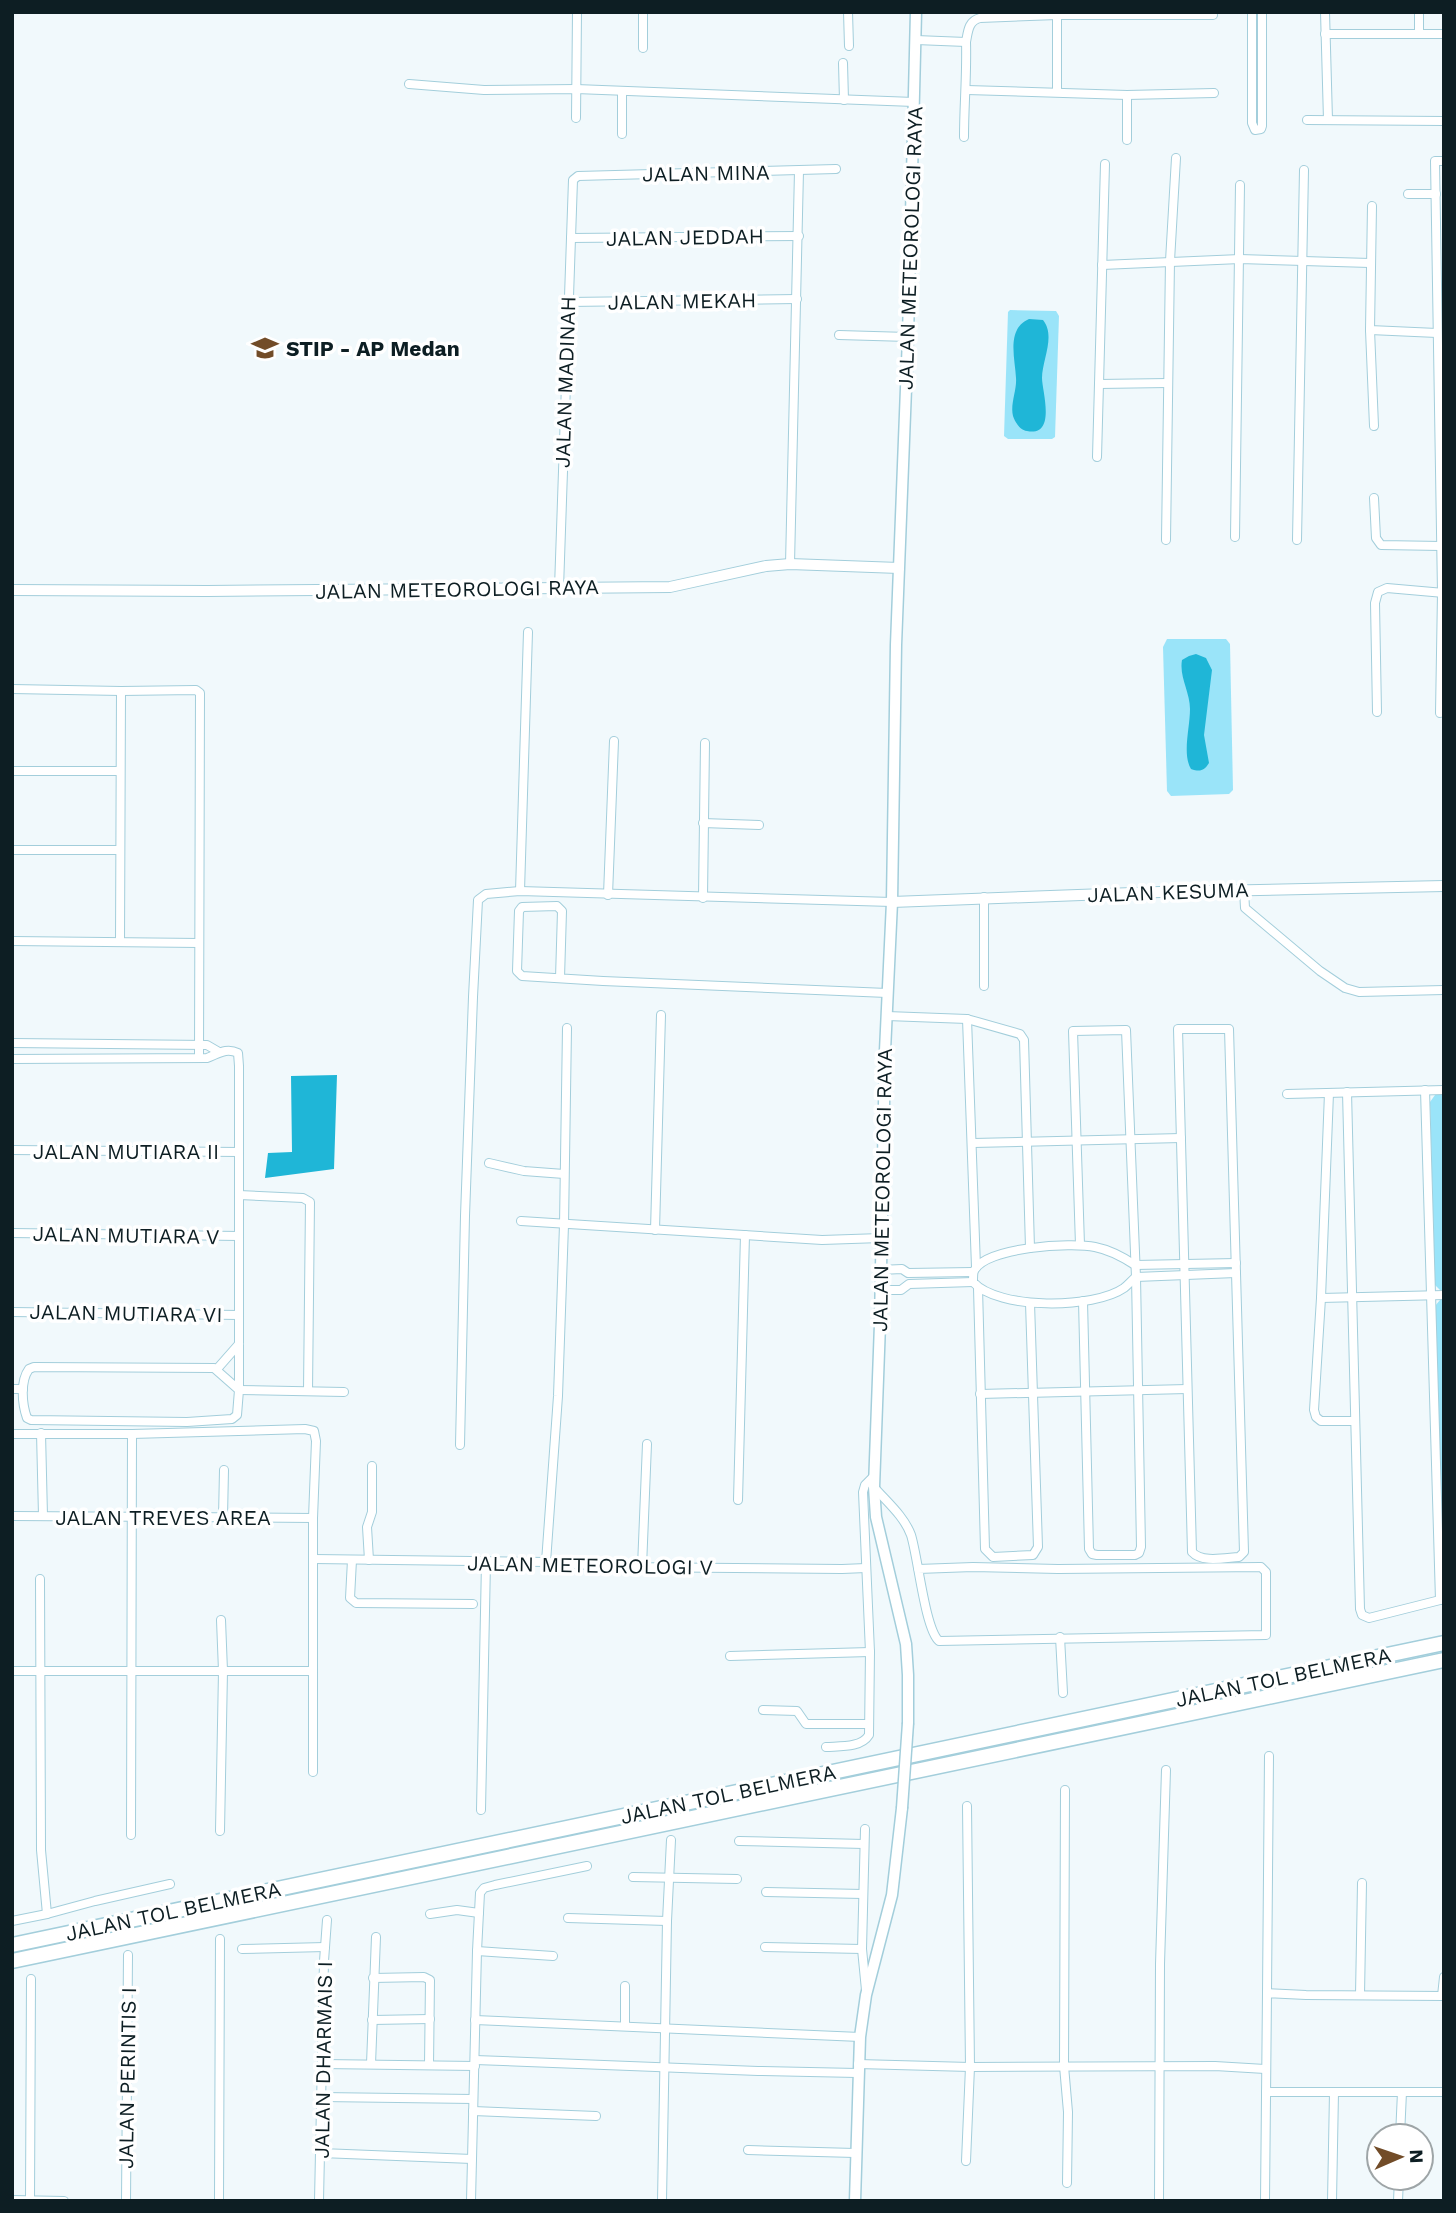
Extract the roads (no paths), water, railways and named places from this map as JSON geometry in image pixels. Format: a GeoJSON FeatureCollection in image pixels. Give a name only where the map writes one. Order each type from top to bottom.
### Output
{"type":"FeatureCollection","features":[{"type":"Feature","properties":{"kind":"highway","name":"JALAN TOL BELMERA"},"geometry":{"type":"LineString","coordinates":[[12,1945],[1444,1643]]}},
{"type":"Feature","properties":{"kind":"highway","name":"JALAN TOL BELMERA"},"geometry":{"type":"LineString","coordinates":[[12,1961],[1444,1660]]}},
{"type":"Feature","properties":{"kind":"main road","name":"JALAN METEOROLOGI RAYA"},"geometry":{"type":"LineString","coordinates":[[855,2201],[860,2037],[866,1995],[892,1895],[908,1723],[906,1644],[876,1517],[874,1482],[916,12]]}},
{"type":"Feature","properties":{"kind":"street"},"geometry":{"type":"LineString","coordinates":[[576,118],[577,12]]}},
{"type":"Feature","properties":{"kind":"street"},"geometry":{"type":"LineString","coordinates":[[643,12],[643,48]]}},
{"type":"Feature","properties":{"kind":"street"},"geometry":{"type":"LineString","coordinates":[[848,12],[849,46]]}},
{"type":"Feature","properties":{"kind":"street"},"geometry":{"type":"LineString","coordinates":[[1252,12],[1252,123],[1255,130],[1261,130],[1262,12]]}},
{"type":"Feature","properties":{"kind":"street"},"geometry":{"type":"LineString","coordinates":[[1325,12],[1328,120]]}},
{"type":"Feature","properties":{"kind":"street"},"geometry":{"type":"LineString","coordinates":[[1419,12],[1419,34]]}},
{"type":"Feature","properties":{"kind":"street"},"geometry":{"type":"LineString","coordinates":[[1057,15],[1057,92]]}},
{"type":"Feature","properties":{"kind":"street"},"geometry":{"type":"LineString","coordinates":[[964,137],[966,42],[969,26],[975,19],[1057,15],[1213,15]]}},
{"type":"Feature","properties":{"kind":"street"},"geometry":{"type":"LineString","coordinates":[[1325,34],[1444,34]]}},
{"type":"Feature","properties":{"kind":"street"},"geometry":{"type":"LineString","coordinates":[[916,40],[966,42]]}},
{"type":"Feature","properties":{"kind":"street"},"geometry":{"type":"LineString","coordinates":[[843,62],[844,100]]}},
{"type":"Feature","properties":{"kind":"street"},"geometry":{"type":"LineString","coordinates":[[410,84],[484,90],[576,89],[914,102]]}},
{"type":"Feature","properties":{"kind":"street"},"geometry":{"type":"LineString","coordinates":[[967,90],[1127,95],[1214,93]]}},
{"type":"Feature","properties":{"kind":"street"},"geometry":{"type":"LineString","coordinates":[[622,92],[622,134]]}},
{"type":"Feature","properties":{"kind":"street"},"geometry":{"type":"LineString","coordinates":[[1127,95],[1127,140]]}},
{"type":"Feature","properties":{"kind":"street"},"geometry":{"type":"LineString","coordinates":[[1307,120],[1444,121]]}},
{"type":"Feature","properties":{"kind":"street"},"geometry":{"type":"LineString","coordinates":[[1166,540],[1170,261],[1176,158]]}},
{"type":"Feature","properties":{"kind":"street"},"geometry":{"type":"LineString","coordinates":[[1440,713],[1443,593],[1436,161],[1444,161]]}},
{"type":"Feature","properties":{"kind":"street"},"geometry":{"type":"LineString","coordinates":[[1097,457],[1105,164]]}},
{"type":"Feature","properties":{"kind":"street","name":"JALAN MINA"},"geometry":{"type":"LineString","coordinates":[[575,178],[836,169]]}},
{"type":"Feature","properties":{"kind":"street"},"geometry":{"type":"LineString","coordinates":[[1297,540],[1304,170]]}},
{"type":"Feature","properties":{"kind":"street"},"geometry":{"type":"LineString","coordinates":[[790,564],[799,171]]}},
{"type":"Feature","properties":{"kind":"street","name":"JALAN MADINAH"},"geometry":{"type":"LineString","coordinates":[[559,588],[572,186],[575,178]]}},
{"type":"Feature","properties":{"kind":"street"},"geometry":{"type":"LineString","coordinates":[[1235,537],[1240,186]]}},
{"type":"Feature","properties":{"kind":"street"},"geometry":{"type":"LineString","coordinates":[[1408,194],[1436,194]]}},
{"type":"Feature","properties":{"kind":"street"},"geometry":{"type":"LineString","coordinates":[[1372,206],[1370,330],[1374,426]]}},
{"type":"Feature","properties":{"kind":"street","name":"JALAN JEDDAH"},"geometry":{"type":"LineString","coordinates":[[571,238],[799,236]]}},
{"type":"Feature","properties":{"kind":"street"},"geometry":{"type":"LineString","coordinates":[[1102,264],[1240,259],[1370,263]]}},
{"type":"Feature","properties":{"kind":"street","name":"JALAN MEKAH"},"geometry":{"type":"LineString","coordinates":[[568,302],[797,299]]}},
{"type":"Feature","properties":{"kind":"street"},"geometry":{"type":"LineString","coordinates":[[1370,330],[1437,332]]}},
{"type":"Feature","properties":{"kind":"street"},"geometry":{"type":"LineString","coordinates":[[839,335],[908,337]]}},
{"type":"Feature","properties":{"kind":"street"},"geometry":{"type":"LineString","coordinates":[[1099,384],[1168,383]]}},
{"type":"Feature","properties":{"kind":"street"},"geometry":{"type":"LineString","coordinates":[[1374,498],[1376,538],[1381,545],[1442,548]]}},
{"type":"Feature","properties":{"kind":"street","name":"JALAN METEOROLOGI RAYA"},"geometry":{"type":"LineString","coordinates":[[12,590],[670,587],[766,566],[790,564],[899,568]]}},
{"type":"Feature","properties":{"kind":"street"},"geometry":{"type":"LineString","coordinates":[[1377,712],[1375,603],[1378,592],[1387,589],[1443,593]]}},
{"type":"Feature","properties":{"kind":"street"},"geometry":{"type":"LineString","coordinates":[[520,891],[528,632]]}},
{"type":"Feature","properties":{"kind":"street"},"geometry":{"type":"LineString","coordinates":[[12,689],[196,690],[200,693],[199,1058]]}},
{"type":"Feature","properties":{"kind":"street"},"geometry":{"type":"LineString","coordinates":[[120,943],[121,691]]}},
{"type":"Feature","properties":{"kind":"street"},"geometry":{"type":"LineString","coordinates":[[608,895],[614,741]]}},
{"type":"Feature","properties":{"kind":"street"},"geometry":{"type":"LineString","coordinates":[[703,898],[705,743]]}},
{"type":"Feature","properties":{"kind":"street"},"geometry":{"type":"LineString","coordinates":[[12,771],[120,771]]}},
{"type":"Feature","properties":{"kind":"street"},"geometry":{"type":"LineString","coordinates":[[703,823],[759,825]]}},
{"type":"Feature","properties":{"kind":"street"},"geometry":{"type":"LineString","coordinates":[[12,850],[119,850]]}},
{"type":"Feature","properties":{"kind":"street","name":"JALAN KESUMA"},"geometry":{"type":"LineString","coordinates":[[892,902],[984,897],[1444,886]]}},
{"type":"Feature","properties":{"kind":"street"},"geometry":{"type":"LineString","coordinates":[[1244,890],[1245,908],[1320,971],[1345,988],[1359,992],[1444,990]]}},
{"type":"Feature","properties":{"kind":"street"},"geometry":{"type":"LineString","coordinates":[[460,1445],[466,1189],[478,903],[481,898],[486,894],[520,891],[892,902]]}},
{"type":"Feature","properties":{"kind":"street"},"geometry":{"type":"LineString","coordinates":[[984,897],[984,986]]}},
{"type":"Feature","properties":{"kind":"street"},"geometry":{"type":"LineString","coordinates":[[561,978],[561,909],[557,906],[522,907],[519,911],[517,973],[522,976],[561,978],[887,993]]}},
{"type":"Feature","properties":{"kind":"street"},"geometry":{"type":"LineString","coordinates":[[12,941],[199,943]]}},
{"type":"Feature","properties":{"kind":"street"},"geometry":{"type":"LineString","coordinates":[[655,1230],[661,1015]]}},
{"type":"Feature","properties":{"kind":"street"},"geometry":{"type":"LineString","coordinates":[[887,1016],[967,1019],[1014,1031],[1024,1040],[1030,1248]]}},
{"type":"Feature","properties":{"kind":"street"},"geometry":{"type":"LineString","coordinates":[[967,1019],[985,1549],[993,1557],[1033,1555],[1038,1546],[1030,1303]]}},
{"type":"Feature","properties":{"kind":"street"},"geometry":{"type":"LineString","coordinates":[[547,1562],[558,1396],[567,1028]]}},
{"type":"Feature","properties":{"kind":"street"},"geometry":{"type":"LineString","coordinates":[[1178,1029],[1229,1029],[1236,1263],[1244,1552],[1242,1556],[1200,1558],[1192,1552],[1178,1029]]}},
{"type":"Feature","properties":{"kind":"street"},"geometry":{"type":"LineString","coordinates":[[1080,1245],[1073,1031],[1125,1030],[1136,1277],[1141,1548],[1135,1555],[1097,1555],[1092,1554],[1089,1549],[1083,1301]]}},
{"type":"Feature","properties":{"kind":"street"},"geometry":{"type":"LineString","coordinates":[[12,1043],[198,1044],[219,1052]]}},
{"type":"Feature","properties":{"kind":"street"},"geometry":{"type":"LineString","coordinates":[[12,1059],[207,1058],[219,1052],[233,1051],[238,1054],[239,1390],[238,1409],[234,1418],[187,1422],[31,1420],[26,1415],[23,1389],[25,1374],[34,1367],[217,1369],[239,1390],[344,1392]]}},
{"type":"Feature","properties":{"kind":"street"},"geometry":{"type":"LineString","coordinates":[[1347,1092],[1360,1609],[1362,1615],[1369,1618],[1442,1599],[1425,1090]]}},
{"type":"Feature","properties":{"kind":"street"},"geometry":{"type":"LineString","coordinates":[[1287,1094],[1444,1090]]}},
{"type":"Feature","properties":{"kind":"street"},"geometry":{"type":"LineString","coordinates":[[1329,1093],[1314,1410],[1321,1421],[1355,1421]]}},
{"type":"Feature","properties":{"kind":"street"},"geometry":{"type":"LineString","coordinates":[[973,1143],[1181,1138]]}},
{"type":"Feature","properties":{"kind":"street","name":"JALAN MUTIARA II"},"geometry":{"type":"LineString","coordinates":[[12,1150],[239,1152]]}},
{"type":"Feature","properties":{"kind":"street"},"geometry":{"type":"LineString","coordinates":[[489,1163],[524,1171],[564,1174]]}},
{"type":"Feature","properties":{"kind":"street"},"geometry":{"type":"LineString","coordinates":[[239,1195],[303,1198],[310,1202],[308,1391]]}},
{"type":"Feature","properties":{"kind":"street"},"geometry":{"type":"LineString","coordinates":[[521,1221],[821,1240],[881,1238]]}},
{"type":"Feature","properties":{"kind":"street","name":"JALAN MUTIARA V"},"geometry":{"type":"LineString","coordinates":[[12,1233],[239,1236]]}},
{"type":"Feature","properties":{"kind":"street"},"geometry":{"type":"LineString","coordinates":[[738,1500],[745,1235]]}},
{"type":"Feature","properties":{"kind":"street"},"geometry":{"type":"LineString","coordinates":[[880,1270],[902,1269],[908,1273],[975,1270],[1001,1254],[1056,1245],[1080,1245],[1111,1252],[1135,1265],[1236,1263]]}},
{"type":"Feature","properties":{"kind":"street"},"geometry":{"type":"LineString","coordinates":[[908,1273],[909,1284]]}},
{"type":"Feature","properties":{"kind":"street"},"geometry":{"type":"LineString","coordinates":[[880,1290],[901,1290],[909,1284],[976,1285],[1003,1297],[1030,1303],[1056,1304],[1100,1298],[1124,1288],[1136,1277],[1236,1273]]}},
{"type":"Feature","properties":{"kind":"street"},"geometry":{"type":"LineString","coordinates":[[1321,1298],[1444,1295]]}},
{"type":"Feature","properties":{"kind":"street","name":"JALAN MUTIARA VI"},"geometry":{"type":"LineString","coordinates":[[12,1312],[239,1315]]}},
{"type":"Feature","properties":{"kind":"street"},"geometry":{"type":"LineString","coordinates":[[217,1369],[239,1344]]}},
{"type":"Feature","properties":{"kind":"street"},"geometry":{"type":"LineString","coordinates":[[12,1389],[23,1389]]}},
{"type":"Feature","properties":{"kind":"street"},"geometry":{"type":"LineString","coordinates":[[981,1394],[1187,1389]]}},
{"type":"Feature","properties":{"kind":"street"},"geometry":{"type":"LineString","coordinates":[[12,1434],[314,1431],[313,1772]]}},
{"type":"Feature","properties":{"kind":"street"},"geometry":{"type":"LineString","coordinates":[[41,1433],[43,1516]]}},
{"type":"Feature","properties":{"kind":"street"},"geometry":{"type":"LineString","coordinates":[[131,1835],[132,1434]]}},
{"type":"Feature","properties":{"kind":"street"},"geometry":{"type":"LineString","coordinates":[[642,1567],[647,1444]]}},
{"type":"Feature","properties":{"kind":"street"},"geometry":{"type":"LineString","coordinates":[[369,1560],[367,1527],[372,1511],[372,1466]]}},
{"type":"Feature","properties":{"kind":"street"},"geometry":{"type":"LineString","coordinates":[[223,1517],[224,1470]]}},
{"type":"Feature","properties":{"kind":"street"},"geometry":{"type":"LineString","coordinates":[[826,1746],[848,1745],[866,1740],[869,1735],[870,1652],[863,1492],[865,1485],[874,1482],[910,1534],[932,1631],[939,1641],[1266,1635],[1266,1570],[1261,1567],[918,1569]]}},
{"type":"Feature","properties":{"kind":"street","name":"JALAN TREVES AREA"},"geometry":{"type":"LineString","coordinates":[[12,1516],[313,1518]]}},
{"type":"Feature","properties":{"kind":"street","name":"JALAN METEOROLOGI V"},"geometry":{"type":"LineString","coordinates":[[314,1559],[547,1562],[642,1567],[866,1568]]}},
{"type":"Feature","properties":{"kind":"street"},"geometry":{"type":"LineString","coordinates":[[352,1560],[350,1598],[356,1603],[473,1604]]}},
{"type":"Feature","properties":{"kind":"street"},"geometry":{"type":"LineString","coordinates":[[481,1810],[486,1562]]}},
{"type":"Feature","properties":{"kind":"street"},"geometry":{"type":"LineString","coordinates":[[40,1579],[41,1850],[47,1914]]}},
{"type":"Feature","properties":{"kind":"street"},"geometry":{"type":"LineString","coordinates":[[220,1831],[223,1671],[221,1620]]}},
{"type":"Feature","properties":{"kind":"street"},"geometry":{"type":"LineString","coordinates":[[1060,1637],[1063,1693]]}},
{"type":"Feature","properties":{"kind":"street"},"geometry":{"type":"LineString","coordinates":[[730,1656],[870,1652]]}},
{"type":"Feature","properties":{"kind":"street"},"geometry":{"type":"LineString","coordinates":[[12,1671],[313,1671]]}},
{"type":"Feature","properties":{"kind":"street"},"geometry":{"type":"LineString","coordinates":[[763,1710],[797,1711],[807,1725],[869,1724]]}},
{"type":"Feature","properties":{"kind":"street"},"geometry":{"type":"LineString","coordinates":[[1265,2201],[1269,1756]]}},
{"type":"Feature","properties":{"kind":"street"},"geometry":{"type":"LineString","coordinates":[[1159,2201],[1160,1964],[1166,1770]]}},
{"type":"Feature","properties":{"kind":"street"},"geometry":{"type":"LineString","coordinates":[[1065,1790],[1064,2066],[1068,2112],[1067,2183]]}},
{"type":"Feature","properties":{"kind":"street"},"geometry":{"type":"LineString","coordinates":[[966,2161],[970,2067],[967,1805]]}},
{"type":"Feature","properties":{"kind":"street"},"geometry":{"type":"LineString","coordinates":[[865,1829],[862,1949],[866,1995]]}},
{"type":"Feature","properties":{"kind":"street"},"geometry":{"type":"LineString","coordinates":[[662,2201],[671,1840]]}},
{"type":"Feature","properties":{"kind":"street"},"geometry":{"type":"LineString","coordinates":[[739,1841],[864,1844]]}},
{"type":"Feature","properties":{"kind":"street"},"geometry":{"type":"LineString","coordinates":[[471,2201],[480,1893],[484,1888],[587,1866]]}},
{"type":"Feature","properties":{"kind":"street"},"geometry":{"type":"LineString","coordinates":[[633,1877],[737,1879]]}},
{"type":"Feature","properties":{"kind":"street"},"geometry":{"type":"LineString","coordinates":[[1360,1995],[1362,1883]]}},
{"type":"Feature","properties":{"kind":"street"},"geometry":{"type":"LineString","coordinates":[[12,1921],[170,1884]]}},
{"type":"Feature","properties":{"kind":"street"},"geometry":{"type":"LineString","coordinates":[[766,1892],[863,1894]]}},
{"type":"Feature","properties":{"kind":"street"},"geometry":{"type":"LineString","coordinates":[[430,1914],[457,1910],[479,1913]]}},
{"type":"Feature","properties":{"kind":"street"},"geometry":{"type":"LineString","coordinates":[[568,1918],[667,1921]]}},
{"type":"Feature","properties":{"kind":"street","name":"JALAN DHARMAIS I"},"geometry":{"type":"LineString","coordinates":[[319,2201],[327,1920]]}},
{"type":"Feature","properties":{"kind":"street"},"geometry":{"type":"LineString","coordinates":[[371,2064],[376,1937]]}},
{"type":"Feature","properties":{"kind":"street"},"geometry":{"type":"LineString","coordinates":[[219,2201],[220,1939]]}},
{"type":"Feature","properties":{"kind":"street"},"geometry":{"type":"LineString","coordinates":[[242,1949],[325,1947]]}},
{"type":"Feature","properties":{"kind":"street"},"geometry":{"type":"LineString","coordinates":[[765,1947],[862,1949]]}},
{"type":"Feature","properties":{"kind":"street"},"geometry":{"type":"LineString","coordinates":[[477,1951],[553,1956]]}},
{"type":"Feature","properties":{"kind":"street","name":"JALAN PERINTIS I"},"geometry":{"type":"LineString","coordinates":[[126,2201],[128,1955]]}},
{"type":"Feature","properties":{"kind":"street"},"geometry":{"type":"LineString","coordinates":[[1267,1993],[1443,1996],[1444,1977]]}},
{"type":"Feature","properties":{"kind":"street"},"geometry":{"type":"LineString","coordinates":[[373,1978],[429,1978],[429,2065]]}},
{"type":"Feature","properties":{"kind":"street"},"geometry":{"type":"LineString","coordinates":[[30,2200],[31,1979]]}},
{"type":"Feature","properties":{"kind":"street"},"geometry":{"type":"LineString","coordinates":[[625,1986],[625,2026]]}},
{"type":"Feature","properties":{"kind":"street"},"geometry":{"type":"LineString","coordinates":[[372,2020],[430,2019]]}},
{"type":"Feature","properties":{"kind":"street"},"geometry":{"type":"LineString","coordinates":[[475,2020],[860,2037]]}},
{"type":"Feature","properties":{"kind":"street"},"geometry":{"type":"LineString","coordinates":[[323,2064],[475,2063],[664,2068],[1265,2068]]}},
{"type":"Feature","properties":{"kind":"street"},"geometry":{"type":"LineString","coordinates":[[1266,2092],[1444,2092]]}},
{"type":"Feature","properties":{"kind":"street"},"geometry":{"type":"LineString","coordinates":[[1332,2201],[1334,2092]]}},
{"type":"Feature","properties":{"kind":"street"},"geometry":{"type":"LineString","coordinates":[[1401,2122],[1402,2092]]}},
{"type":"Feature","properties":{"kind":"street"},"geometry":{"type":"LineString","coordinates":[[322,2097],[473,2099]]}},
{"type":"Feature","properties":{"kind":"street"},"geometry":{"type":"LineString","coordinates":[[473,2111],[596,2116]]}},
{"type":"Feature","properties":{"kind":"street"},"geometry":{"type":"LineString","coordinates":[[748,2150],[855,2153]]}},
{"type":"Feature","properties":{"kind":"street"},"geometry":{"type":"LineString","coordinates":[[321,2153],[472,2159]]}},
{"type":"Feature","properties":{"kind":"street"},"geometry":{"type":"LineString","coordinates":[[12,2200],[64,2201]]}},
{"type":"Feature","properties":{"kind":"place","name":"STIP - AP Medan"},"geometry":{"type":"Point","coordinates":[265,348]}}]}
